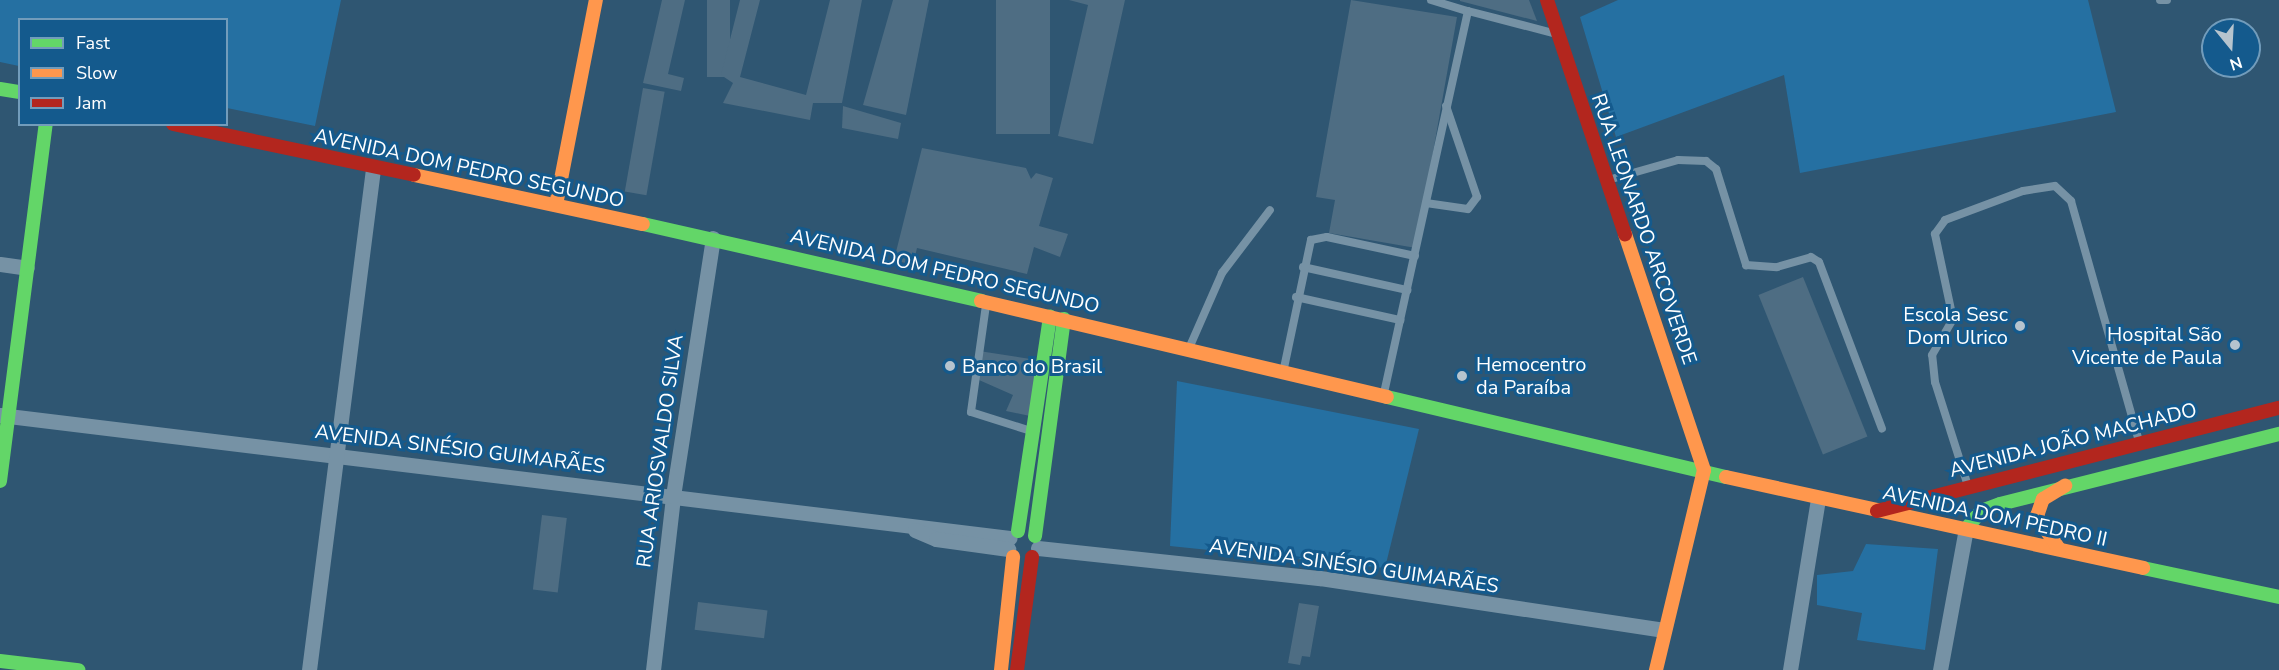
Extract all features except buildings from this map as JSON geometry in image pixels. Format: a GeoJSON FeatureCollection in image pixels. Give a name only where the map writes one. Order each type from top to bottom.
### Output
{"type":"FeatureCollection","features":[{"type":"Feature","properties":{"kind":"main road"},"geometry":{"type":"LineString","coordinates":[[556,205],[596,0]]}},
{"type":"Feature","properties":{"kind":"main road","name":"RUA LEONARDO ARCOVERDE"},"geometry":{"type":"LineString","coordinates":[[1547,0],[1704,470]]}},
{"type":"Feature","properties":{"kind":"main road"},"geometry":{"type":"LineString","coordinates":[[0,89],[18,92]]}},
{"type":"Feature","properties":{"kind":"main road"},"geometry":{"type":"LineString","coordinates":[[0,481],[4,416],[46,126]]}},
{"type":"Feature","properties":{"kind":"main road","name":"AVENIDA DOM PEDRO SEGUNDO"},"geometry":{"type":"LineString","coordinates":[[182,126],[373,169],[713,238],[1190,346],[1384,395],[1704,470]]}},
{"type":"Feature","properties":{"kind":"main road"},"geometry":{"type":"LineString","coordinates":[[1001,670],[1012,544],[1050,315]]}},
{"type":"Feature","properties":{"kind":"main road"},"geometry":{"type":"LineString","coordinates":[[1017,670],[1064,319]]}},
{"type":"Feature","properties":{"kind":"main road","name":"AVENIDA JOÃO MACHADO"},"geometry":{"type":"LineString","coordinates":[[1877,511],[2279,408]]}},
{"type":"Feature","properties":{"kind":"main road"},"geometry":{"type":"LineString","coordinates":[[2216,423],[2222,448]]}},
{"type":"Feature","properties":{"kind":"main road"},"geometry":{"type":"LineString","coordinates":[[1966,529],[1982,510],[2065,486],[2279,434]]}},
{"type":"Feature","properties":{"kind":"main road"},"geometry":{"type":"LineString","coordinates":[[1656,670],[1704,470]]}},
{"type":"Feature","properties":{"kind":"main road","name":"AVENIDA DOM PEDRO II"},"geometry":{"type":"LineString","coordinates":[[1704,470],[1818,499],[2279,597]]}},
{"type":"Feature","properties":{"kind":"main road"},"geometry":{"type":"LineString","coordinates":[[2059,549],[2037,516],[2043,499],[2065,486]]}},
{"type":"Feature","properties":{"kind":"main road"},"geometry":{"type":"LineString","coordinates":[[1012,544],[1035,547]]}},
{"type":"Feature","properties":{"kind":"main road"},"geometry":{"type":"LineString","coordinates":[[1012,544],[1035,547]]}},
{"type":"Feature","properties":{"kind":"main road"},"geometry":{"type":"LineString","coordinates":[[0,661],[78,670]]}},
{"type":"Feature","properties":{"kind":"street"},"geometry":{"type":"LineString","coordinates":[[309,670],[373,169]]}},
{"type":"Feature","properties":{"kind":"street","name":"RUA ARIOSVALDO SILVA"},"geometry":{"type":"LineString","coordinates":[[653,670],[673,495],[713,238]]}},
{"type":"Feature","properties":{"kind":"street"},"geometry":{"type":"LineString","coordinates":[[0,264],[27,268]]}},
{"type":"Feature","properties":{"kind":"street","name":"AVENIDA SINÉSIO GUIMARÃES"},"geometry":{"type":"LineString","coordinates":[[4,416],[673,495],[915,530],[940,526],[1012,544]]}},
{"type":"Feature","properties":{"kind":"street"},"geometry":{"type":"LineString","coordinates":[[1790,670],[1818,499]]}},
{"type":"Feature","properties":{"kind":"street"},"geometry":{"type":"LineString","coordinates":[[1940,670],[1966,529]]}},
{"type":"Feature","properties":{"kind":"street","name":"AVENIDA SINÉSIO GUIMARÃES"},"geometry":{"type":"LineString","coordinates":[[1035,547],[1320,578],[1664,630]]}},
{"type":"Feature","properties":{"kind":"lane"},"geometry":{"type":"LineString","coordinates":[[1431,0],[1558,34]]}},
{"type":"Feature","properties":{"kind":"lane"},"geometry":{"type":"LineString","coordinates":[[2160,0],[2167,0]]}},
{"type":"Feature","properties":{"kind":"lane"},"geometry":{"type":"LineString","coordinates":[[1384,395],[1468,11]]}},
{"type":"Feature","properties":{"kind":"lane"},"geometry":{"type":"LineString","coordinates":[[1426,203],[1468,209],[1477,197],[1446,105]]}},
{"type":"Feature","properties":{"kind":"lane"},"geometry":{"type":"LineString","coordinates":[[1606,180],[1678,160],[1706,161],[1716,169],[1746,265],[1777,267],[1811,257],[1819,262],[1882,429]]}},
{"type":"Feature","properties":{"kind":"lane"},"geometry":{"type":"LineString","coordinates":[[1968,487],[1935,382],[1932,355],[1953,319],[1953,307],[1935,234],[1945,220],[2023,191],[2055,186],[2070,201],[2140,443]]}},
{"type":"Feature","properties":{"kind":"lane"},"geometry":{"type":"LineString","coordinates":[[1190,346],[1222,273],[1270,210]]}},
{"type":"Feature","properties":{"kind":"lane"},"geometry":{"type":"LineString","coordinates":[[1284,370],[1296,297],[1308,244],[1321,237],[1415,256]]}},
{"type":"Feature","properties":{"kind":"lane"},"geometry":{"type":"LineString","coordinates":[[1303,267],[1407,290]]}},
{"type":"Feature","properties":{"kind":"lane"},"geometry":{"type":"LineString","coordinates":[[1296,297],[1400,320]]}},
{"type":"Feature","properties":{"kind":"lane"},"geometry":{"type":"LineString","coordinates":[[987,300],[971,412],[1031,431]]}},
{"type":"Feature","properties":{"kind":"shaded area"},"geometry":{"type":"Polygon","coordinates":[[[0,0],[341,0],[315,126],[228,108],[228,18],[18,18],[18,66],[0,62],[0,0]]]}},
{"type":"Feature","properties":{"kind":"shaded area"},"geometry":{"type":"Polygon","coordinates":[[[1618,0],[2088,0],[2116,112],[1800,173],[1784,75],[1616,137],[1580,17],[1618,0]]]}},
{"type":"Feature","properties":{"kind":"shaded area"},"geometry":{"type":"Polygon","coordinates":[[[1177,381],[1419,429],[1385,568],[1170,546],[1177,381]]]}},
{"type":"Feature","properties":{"kind":"shaded area"},"geometry":{"type":"Polygon","coordinates":[[[1866,544],[1938,549],[1925,650],[1857,640],[1862,613],[1817,605],[1817,575],[1853,571],[1866,544]]]}},
{"type":"Feature","properties":{"kind":"traffic: fast"},"geometry":{"type":"LineString","coordinates":[[0,89],[18,92]]}},
{"type":"Feature","properties":{"kind":"traffic: fast"},"geometry":{"type":"LineString","coordinates":[[0,481],[46,126]]}},
{"type":"Feature","properties":{"kind":"traffic: fast"},"geometry":{"type":"LineString","coordinates":[[643,224],[981,301]]}},
{"type":"Feature","properties":{"kind":"traffic: fast"},"geometry":{"type":"LineString","coordinates":[[1018,531],[1050,316]]}},
{"type":"Feature","properties":{"kind":"traffic: fast"},"geometry":{"type":"LineString","coordinates":[[1035,536],[1064,319]]}},
{"type":"Feature","properties":{"kind":"traffic: fast"},"geometry":{"type":"LineString","coordinates":[[1387,397],[1726,477]]}},
{"type":"Feature","properties":{"kind":"traffic: fast"},"geometry":{"type":"LineString","coordinates":[[1966,529],[1981,511],[2000,504],[2279,434]]}},
{"type":"Feature","properties":{"kind":"traffic: fast"},"geometry":{"type":"LineString","coordinates":[[2143,568],[2279,597]]}},
{"type":"Feature","properties":{"kind":"traffic: fast"},"geometry":{"type":"LineString","coordinates":[[0,661],[78,670]]}},
{"type":"Feature","properties":{"kind":"traffic: slow"},"geometry":{"type":"LineString","coordinates":[[556,205],[596,0]]}},
{"type":"Feature","properties":{"kind":"traffic: slow"},"geometry":{"type":"LineString","coordinates":[[414,175],[643,224]]}},
{"type":"Feature","properties":{"kind":"traffic: slow"},"geometry":{"type":"LineString","coordinates":[[1625,234],[1704,470],[1656,670]]}},
{"type":"Feature","properties":{"kind":"traffic: slow"},"geometry":{"type":"LineString","coordinates":[[981,301],[1387,397]]}},
{"type":"Feature","properties":{"kind":"traffic: slow"},"geometry":{"type":"LineString","coordinates":[[1726,477],[2143,568]]}},
{"type":"Feature","properties":{"kind":"traffic: slow"},"geometry":{"type":"LineString","coordinates":[[2059,549],[2037,516],[2043,499],[2065,486]]}},
{"type":"Feature","properties":{"kind":"traffic: slow"},"geometry":{"type":"LineString","coordinates":[[1001,670],[1013,557]]}},
{"type":"Feature","properties":{"kind":"traffic: jam"},"geometry":{"type":"LineString","coordinates":[[1547,0],[1625,234]]}},
{"type":"Feature","properties":{"kind":"traffic: jam"},"geometry":{"type":"LineString","coordinates":[[182,126],[414,175]]}},
{"type":"Feature","properties":{"kind":"traffic: jam"},"geometry":{"type":"LineString","coordinates":[[1877,511],[2279,408]]}},
{"type":"Feature","properties":{"kind":"traffic: jam"},"geometry":{"type":"LineString","coordinates":[[1017,670],[1032,557]]}},
{"type":"Feature","properties":{"kind":"place","name":"Escola Sesc Dom Ulrico"},"geometry":{"type":"Point","coordinates":[2020,326]}},
{"type":"Feature","properties":{"kind":"place","name":"Hospital São Vicente de Paula"},"geometry":{"type":"Point","coordinates":[2235,345]}},
{"type":"Feature","properties":{"kind":"place","name":"Banco do Brasil"},"geometry":{"type":"Point","coordinates":[950,366]}},
{"type":"Feature","properties":{"kind":"place","name":"Hemocentro da Paraíba"},"geometry":{"type":"Point","coordinates":[1462,376]}}]}
